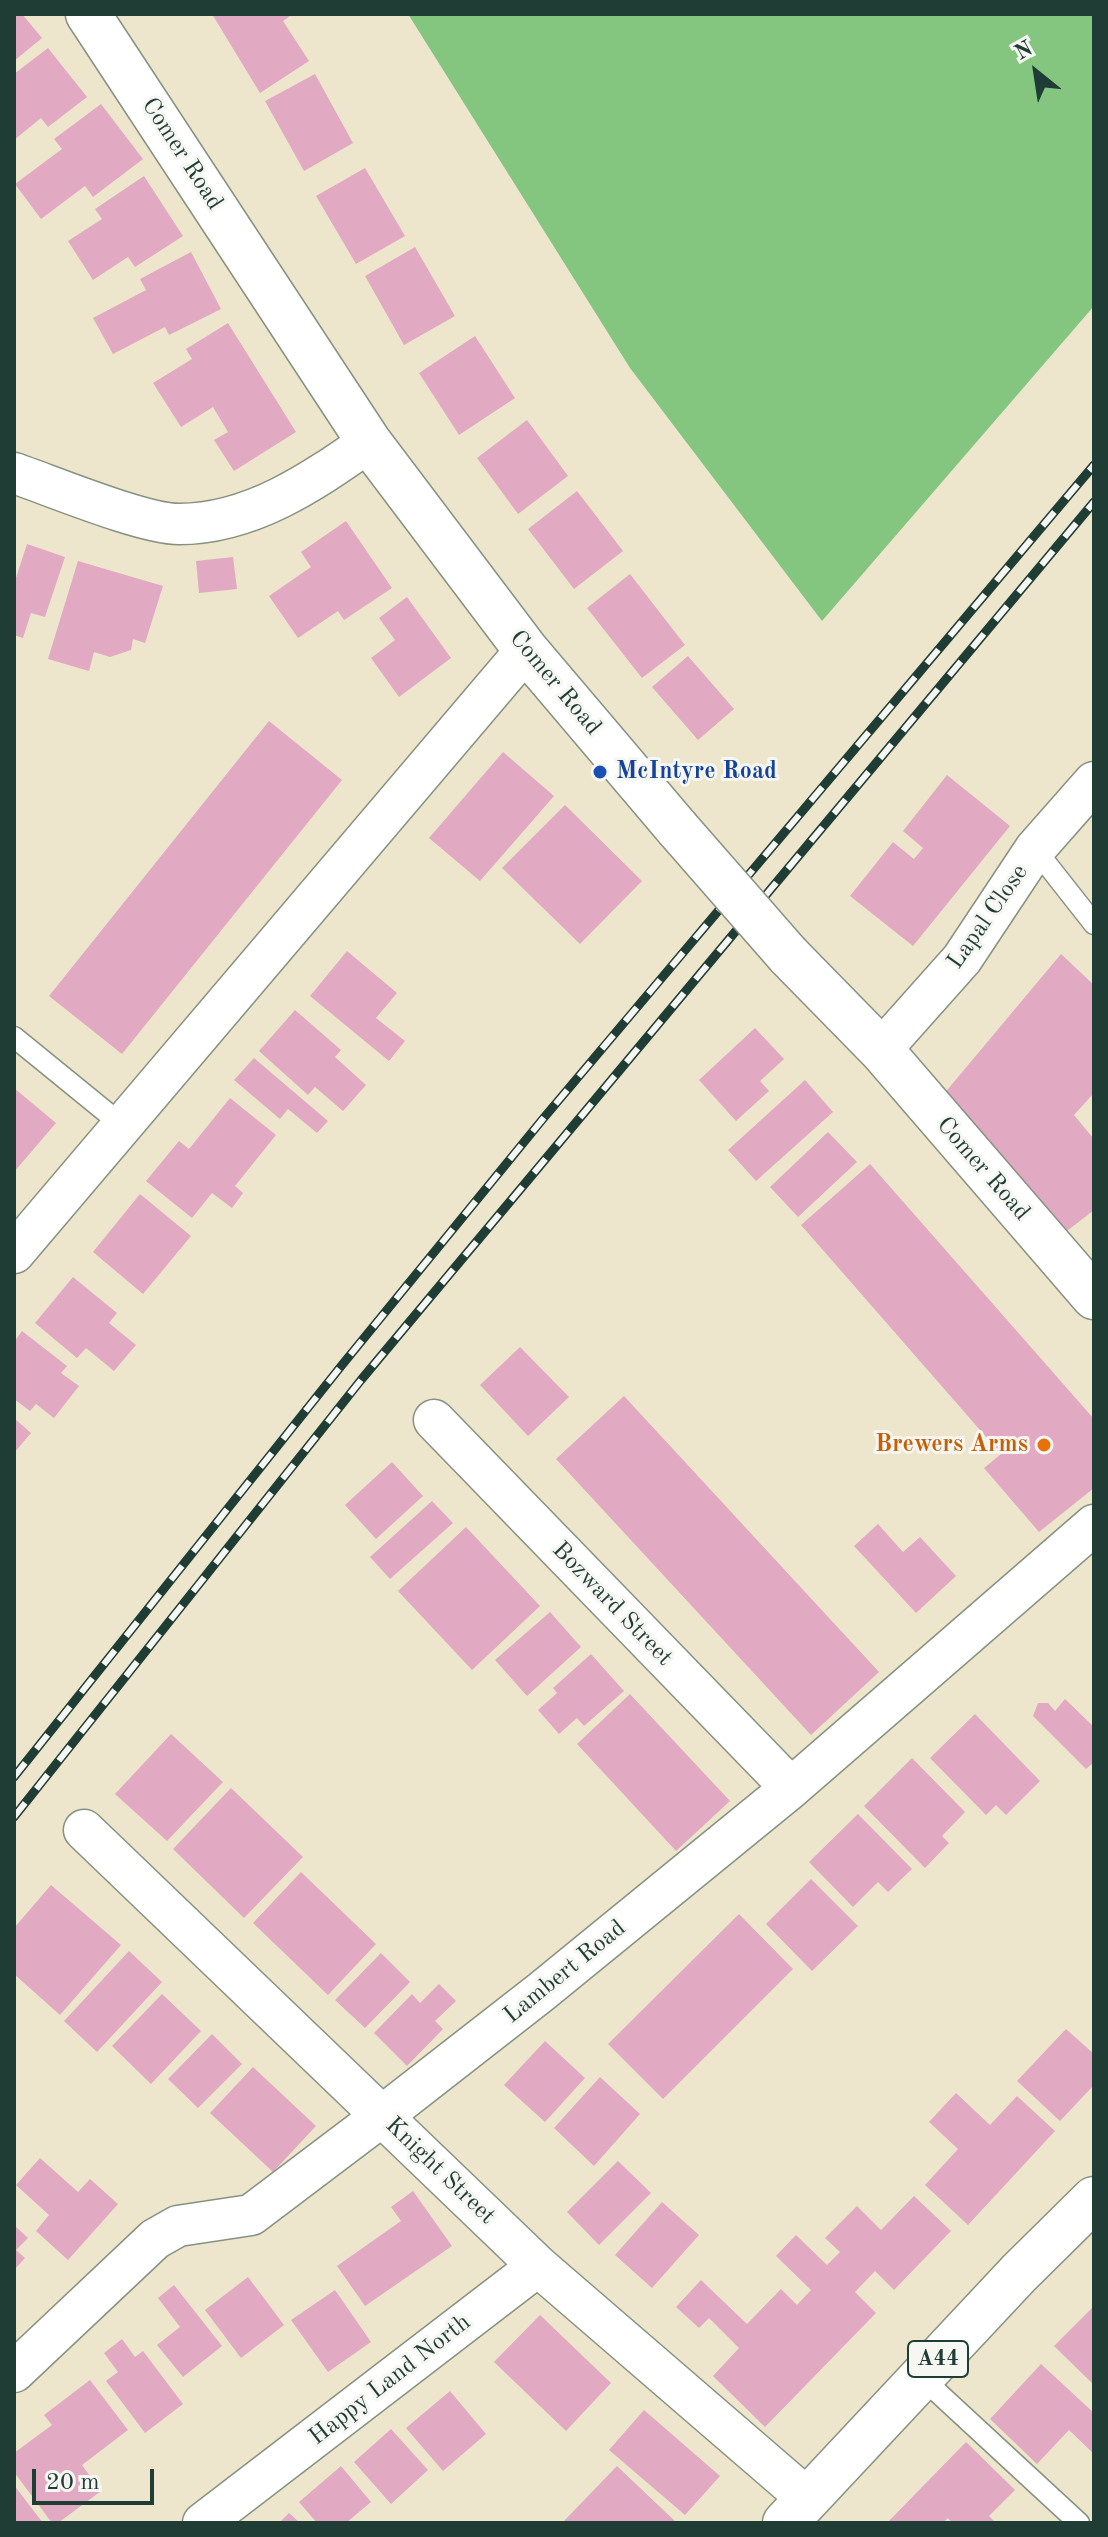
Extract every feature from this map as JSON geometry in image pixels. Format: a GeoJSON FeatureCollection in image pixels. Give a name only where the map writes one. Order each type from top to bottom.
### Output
{"type":"FeatureCollection","features":[{"type":"Feature","properties":{"kind":"street","name":"Comer Road"},"geometry":{"type":"LineString","coordinates":[[88,14],[369,442],[526,650],[788,955],[881,1050],[1094,1297]]}},
{"type":"Feature","properties":{"kind":"street"},"geometry":{"type":"LineString","coordinates":[[14,473],[177,525],[228,518],[300,491],[369,442]]}},
{"type":"Feature","properties":{"kind":"street"},"geometry":{"type":"LineString","coordinates":[[14,1253],[526,650]]}},
{"type":"Feature","properties":{"kind":"street","name":"Lapal Close"},"geometry":{"type":"LineString","coordinates":[[881,1050],[962,959],[1035,849],[1094,782]]}},
{"type":"Feature","properties":{"kind":"street","name":"Bozward Street"},"geometry":{"type":"LineString","coordinates":[[434,1420],[791,1788]]}},
{"type":"Feature","properties":{"kind":"street","name":"Lambert Road"},"geometry":{"type":"LineString","coordinates":[[14,2372],[155,2239],[178,2226],[251,2215],[541,1992],[791,1788],[1094,1525]]}},
{"type":"Feature","properties":{"kind":"street","name":"Knight Street"},"geometry":{"type":"LineString","coordinates":[[84,1830],[796,2511]]}},
{"type":"Feature","properties":{"kind":"street","name":"A44"},"geometry":{"type":"LineString","coordinates":[[796,2511],[1094,2199]]}},
{"type":"Feature","properties":{"kind":"street","name":"Happy Land North"},"geometry":{"type":"LineString","coordinates":[[203,2523],[538,2266]]}},
{"type":"Feature","properties":{"kind":"lane"},"geometry":{"type":"LineString","coordinates":[[1035,849],[1094,924]]}},
{"type":"Feature","properties":{"kind":"lane"},"geometry":{"type":"LineString","coordinates":[[14,1037],[122,1125]]}},
{"type":"Feature","properties":{"kind":"lane"},"geometry":{"type":"LineString","coordinates":[[921,2377],[1079,2523]]}},
{"type":"Feature","properties":{"kind":"green space"},"geometry":{"type":"Polygon","coordinates":[[[408,14],[1094,14],[1094,306],[822,621],[630,368],[408,14]]]}},
{"type":"Feature","properties":{"kind":"building"},"geometry":{"type":"Polygon","coordinates":[[[14,14],[22,14],[42,38],[14,61],[14,14]]]}},
{"type":"Feature","properties":{"kind":"building"},"geometry":{"type":"Polygon","coordinates":[[[212,14],[293,14],[283,21],[309,61],[260,93],[212,14]]]}},
{"type":"Feature","properties":{"kind":"building"},"geometry":{"type":"Polygon","coordinates":[[[48,48],[87,97],[48,127],[41,118],[14,140],[14,74],[48,48]]]}},
{"type":"Feature","properties":{"kind":"building"},"geometry":{"type":"Polygon","coordinates":[[[315,74],[353,143],[304,171],[265,101],[315,74]]]}},
{"type":"Feature","properties":{"kind":"building"},"geometry":{"type":"Polygon","coordinates":[[[101,104],[143,159],[93,197],[85,186],[41,219],[15,184],[62,149],[54,139],[101,104]]]}},
{"type":"Feature","properties":{"kind":"building"},"geometry":{"type":"Polygon","coordinates":[[[365,168],[405,236],[356,264],[316,196],[365,168]]]}},
{"type":"Feature","properties":{"kind":"building"},"geometry":{"type":"Polygon","coordinates":[[[144,176],[183,236],[135,267],[128,257],[93,280],[68,241],[102,219],[95,209],[144,176]]]}},
{"type":"Feature","properties":{"kind":"building"},"geometry":{"type":"Polygon","coordinates":[[[415,247],[455,316],[404,345],[365,276],[415,247]]]}},
{"type":"Feature","properties":{"kind":"building"},"geometry":{"type":"Polygon","coordinates":[[[191,252],[221,309],[169,335],[165,327],[113,354],[93,318],[146,290],[140,279],[191,252]]]}},
{"type":"Feature","properties":{"kind":"building"},"geometry":{"type":"Polygon","coordinates":[[[228,323],[296,432],[234,471],[214,440],[228,432],[213,407],[181,427],[153,383],[192,359],[186,349],[228,323]]]}},
{"type":"Feature","properties":{"kind":"building"},"geometry":{"type":"Polygon","coordinates":[[[475,336],[515,398],[459,435],[419,373],[475,336]]]}},
{"type":"Feature","properties":{"kind":"building"},"geometry":{"type":"Polygon","coordinates":[[[527,420],[568,476],[518,514],[477,458],[527,420]]]}},
{"type":"Feature","properties":{"kind":"building"},"geometry":{"type":"Polygon","coordinates":[[[577,491],[623,551],[574,589],[528,529],[577,491]]]}},
{"type":"Feature","properties":{"kind":"building"},"geometry":{"type":"Polygon","coordinates":[[[346,521],[392,588],[344,620],[338,611],[298,638],[269,596],[311,567],[301,552],[346,521]]]}},
{"type":"Feature","properties":{"kind":"building"},"geometry":{"type":"Polygon","coordinates":[[[27,544],[65,557],[45,617],[31,613],[23,638],[14,635],[14,584],[27,544]]]}},
{"type":"Feature","properties":{"kind":"building"},"geometry":{"type":"Polygon","coordinates":[[[233,557],[237,589],[199,593],[196,561],[233,557]]]}},
{"type":"Feature","properties":{"kind":"building"},"geometry":{"type":"Polygon","coordinates":[[[78,561],[163,586],[145,643],[133,639],[131,650],[110,657],[94,652],[89,671],[48,659],[78,561]]]}},
{"type":"Feature","properties":{"kind":"building"},"geometry":{"type":"Polygon","coordinates":[[[630,574],[685,645],[642,678],[587,608],[630,574]]]}},
{"type":"Feature","properties":{"kind":"building"},"geometry":{"type":"Polygon","coordinates":[[[407,597],[451,658],[399,697],[371,658],[395,640],[379,618],[407,597]]]}},
{"type":"Feature","properties":{"kind":"building"},"geometry":{"type":"Polygon","coordinates":[[[688,656],[734,709],[698,740],[652,687],[688,656]]]}},
{"type":"Feature","properties":{"kind":"building"},"geometry":{"type":"Polygon","coordinates":[[[269,721],[342,780],[122,1054],[49,996],[269,721]]]}},
{"type":"Feature","properties":{"kind":"building"},"geometry":{"type":"Polygon","coordinates":[[[503,752],[554,796],[480,881],[429,838],[503,752]]]}},
{"type":"Feature","properties":{"kind":"building"},"geometry":{"type":"Polygon","coordinates":[[[947,775],[1010,826],[913,946],[850,896],[893,842],[914,859],[923,848],[903,831],[947,775]]]}},
{"type":"Feature","properties":{"kind":"building"},"geometry":{"type":"Polygon","coordinates":[[[565,805],[642,881],[580,944],[502,868],[565,805]]]}},
{"type":"Feature","properties":{"kind":"building"},"geometry":{"type":"Polygon","coordinates":[[[347,951],[397,993],[376,1018],[405,1041],[389,1061],[310,996],[347,951]]]}},
{"type":"Feature","properties":{"kind":"building"},"geometry":{"type":"Polygon","coordinates":[[[1061,954],[1094,985],[1094,1093],[1074,1115],[1094,1139],[1094,1210],[1067,1231],[943,1095],[1061,954]]]}},
{"type":"Feature","properties":{"kind":"building"},"geometry":{"type":"Polygon","coordinates":[[[295,1010],[341,1050],[335,1057],[366,1085],[343,1111],[315,1087],[308,1095],[259,1051],[295,1010]]]}},
{"type":"Feature","properties":{"kind":"building"},"geometry":{"type":"Polygon","coordinates":[[[755,1028],[784,1059],[760,1081],[769,1091],[736,1121],[699,1080],[755,1028]]]}},
{"type":"Feature","properties":{"kind":"building"},"geometry":{"type":"Polygon","coordinates":[[[254,1058],[328,1121],[317,1133],[288,1109],[280,1119],[234,1080],[254,1058]]]}},
{"type":"Feature","properties":{"kind":"building"},"geometry":{"type":"Polygon","coordinates":[[[805,1080],[833,1112],[756,1181],[728,1150],[805,1080]]]}},
{"type":"Feature","properties":{"kind":"building"},"geometry":{"type":"Polygon","coordinates":[[[14,1088],[56,1123],[14,1172],[14,1088]]]}},
{"type":"Feature","properties":{"kind":"building"},"geometry":{"type":"Polygon","coordinates":[[[230,1098],[276,1135],[235,1186],[243,1193],[232,1208],[212,1193],[192,1218],[146,1181],[179,1141],[189,1149],[230,1098]]]}},
{"type":"Feature","properties":{"kind":"building"},"geometry":{"type":"Polygon","coordinates":[[[828,1132],[857,1162],[798,1217],[770,1187],[828,1132]]]}},
{"type":"Feature","properties":{"kind":"building"},"geometry":{"type":"Polygon","coordinates":[[[870,1164],[1094,1419],[1094,1488],[1039,1532],[984,1468],[1001,1454],[801,1225],[870,1164]]]}},
{"type":"Feature","properties":{"kind":"building"},"geometry":{"type":"Polygon","coordinates":[[[140,1194],[191,1236],[143,1294],[93,1252],[140,1194]]]}},
{"type":"Feature","properties":{"kind":"building"},"geometry":{"type":"Polygon","coordinates":[[[73,1277],[117,1313],[109,1323],[136,1345],[114,1371],[86,1348],[77,1358],[35,1323],[73,1277]]]}},
{"type":"Feature","properties":{"kind":"building"},"geometry":{"type":"Polygon","coordinates":[[[22,1331],[67,1366],[61,1373],[79,1386],[54,1418],[36,1404],[30,1411],[14,1399],[14,1342],[22,1331]]]}},
{"type":"Feature","properties":{"kind":"building"},"geometry":{"type":"Polygon","coordinates":[[[520,1347],[569,1397],[528,1436],[480,1385],[520,1347]]]}},
{"type":"Feature","properties":{"kind":"building"},"geometry":{"type":"Polygon","coordinates":[[[624,1396],[879,1672],[811,1735],[556,1459],[624,1396]]]}},
{"type":"Feature","properties":{"kind":"building"},"geometry":{"type":"Polygon","coordinates":[[[14,1418],[31,1433],[14,1453],[14,1418]]]}},
{"type":"Feature","properties":{"kind":"building"},"geometry":{"type":"Polygon","coordinates":[[[392,1462],[423,1496],[376,1539],[345,1505],[392,1462]]]}},
{"type":"Feature","properties":{"kind":"building"},"geometry":{"type":"Polygon","coordinates":[[[432,1501],[453,1523],[390,1579],[370,1557],[432,1501]]]}},
{"type":"Feature","properties":{"kind":"building"},"geometry":{"type":"Polygon","coordinates":[[[878,1524],[903,1552],[920,1537],[956,1576],[916,1613],[854,1546],[878,1524]]]}},
{"type":"Feature","properties":{"kind":"building"},"geometry":{"type":"Polygon","coordinates":[[[466,1527],[540,1606],[472,1670],[398,1591],[466,1527]]]}},
{"type":"Feature","properties":{"kind":"building"},"geometry":{"type":"Polygon","coordinates":[[[550,1612],[581,1647],[527,1696],[495,1660],[550,1612]]]}},
{"type":"Feature","properties":{"kind":"building"},"geometry":{"type":"Polygon","coordinates":[[[591,1654],[624,1691],[584,1726],[577,1718],[559,1734],[538,1710],[557,1693],[553,1688],[591,1654]]]}},
{"type":"Feature","properties":{"kind":"building"},"geometry":{"type":"Polygon","coordinates":[[[630,1694],[730,1801],[676,1851],[577,1744],[630,1694]]]}},
{"type":"Feature","properties":{"kind":"building"},"geometry":{"type":"Polygon","coordinates":[[[1065,1699],[1094,1727],[1094,1762],[1086,1769],[1033,1716],[1038,1703],[1048,1703],[1055,1711],[1065,1699]]]}},
{"type":"Feature","properties":{"kind":"building"},"geometry":{"type":"Polygon","coordinates":[[[975,1714],[1040,1781],[1006,1815],[996,1805],[986,1815],[930,1758],[975,1714]]]}},
{"type":"Feature","properties":{"kind":"building"},"geometry":{"type":"Polygon","coordinates":[[[171,1734],[223,1782],[167,1841],[115,1794],[171,1734]]]}},
{"type":"Feature","properties":{"kind":"building"},"geometry":{"type":"Polygon","coordinates":[[[912,1758],[965,1812],[942,1836],[949,1843],[925,1868],[864,1806],[912,1758]]]}},
{"type":"Feature","properties":{"kind":"building"},"geometry":{"type":"Polygon","coordinates":[[[231,1788],[303,1857],[244,1918],[173,1849],[231,1788]]]}},
{"type":"Feature","properties":{"kind":"building"},"geometry":{"type":"Polygon","coordinates":[[[858,1814],[912,1869],[888,1892],[878,1882],[853,1907],[809,1862],[858,1814]]]}},
{"type":"Feature","properties":{"kind":"building"},"geometry":{"type":"Polygon","coordinates":[[[301,1872],[376,1944],[328,1995],[253,1923],[301,1872]]]}},
{"type":"Feature","properties":{"kind":"building"},"geometry":{"type":"Polygon","coordinates":[[[811,1879],[858,1926],[812,1971],[766,1924],[811,1879]]]}},
{"type":"Feature","properties":{"kind":"building"},"geometry":{"type":"Polygon","coordinates":[[[51,1885],[121,1945],[60,2015],[14,1974],[14,1928],[51,1885]]]}},
{"type":"Feature","properties":{"kind":"building"},"geometry":{"type":"Polygon","coordinates":[[[739,1914],[793,1969],[663,2099],[608,2044],[739,1914]]]}},
{"type":"Feature","properties":{"kind":"building"},"geometry":{"type":"Polygon","coordinates":[[[129,1951],[162,1982],[97,2052],[64,2021],[129,1951]]]}},
{"type":"Feature","properties":{"kind":"building"},"geometry":{"type":"Polygon","coordinates":[[[381,1953],[410,1982],[365,2028],[335,2000],[381,1953]]]}},
{"type":"Feature","properties":{"kind":"building"},"geometry":{"type":"Polygon","coordinates":[[[439,1984],[456,2001],[435,2021],[443,2029],[407,2066],[374,2033],[412,1994],[420,2003],[439,1984]]]}},
{"type":"Feature","properties":{"kind":"building"},"geometry":{"type":"Polygon","coordinates":[[[162,1994],[201,2031],[151,2084],[112,2046],[162,1994]]]}},
{"type":"Feature","properties":{"kind":"building"},"geometry":{"type":"Polygon","coordinates":[[[1066,2029],[1094,2054],[1094,2085],[1060,2121],[1017,2081],[1066,2029]]]}},
{"type":"Feature","properties":{"kind":"building"},"geometry":{"type":"Polygon","coordinates":[[[212,2034],[242,2064],[198,2108],[168,2079],[212,2034]]]}},
{"type":"Feature","properties":{"kind":"building"},"geometry":{"type":"Polygon","coordinates":[[[545,2041],[585,2078],[545,2122],[504,2085],[545,2041]]]}},
{"type":"Feature","properties":{"kind":"building"},"geometry":{"type":"Polygon","coordinates":[[[253,2067],[316,2126],[273,2172],[210,2113],[253,2067]]]}},
{"type":"Feature","properties":{"kind":"building"},"geometry":{"type":"Polygon","coordinates":[[[600,2077],[640,2114],[594,2166],[554,2128],[600,2077]]]}},
{"type":"Feature","properties":{"kind":"building"},"geometry":{"type":"Polygon","coordinates":[[[956,2093],[990,2125],[1017,2096],[1055,2131],[968,2225],[925,2185],[958,2149],[929,2122],[956,2093]]]}},
{"type":"Feature","properties":{"kind":"building"},"geometry":{"type":"Polygon","coordinates":[[[40,2158],[78,2192],[90,2179],[118,2204],[68,2260],[36,2231],[49,2215],[16,2185],[40,2158]]]}},
{"type":"Feature","properties":{"kind":"building"},"geometry":{"type":"Polygon","coordinates":[[[618,2161],[651,2193],[599,2245],[567,2212],[618,2161]]]}},
{"type":"Feature","properties":{"kind":"building"},"geometry":{"type":"Polygon","coordinates":[[[413,2191],[452,2246],[365,2306],[337,2266],[401,2221],[391,2207],[413,2191]]]}},
{"type":"Feature","properties":{"kind":"building"},"geometry":{"type":"Polygon","coordinates":[[[914,2196],[951,2231],[894,2290],[875,2271],[855,2292],[876,2313],[765,2427],[713,2376],[739,2348],[709,2318],[699,2328],[676,2307],[701,2280],[747,2324],[781,2289],[797,2305],[811,2290],[776,2256],[796,2235],[827,2265],[840,2252],[825,2238],[857,2206],[881,2230],[914,2196]]]}},
{"type":"Feature","properties":{"kind":"building"},"geometry":{"type":"Polygon","coordinates":[[[662,2202],[699,2235],[652,2288],[615,2255],[662,2202]]]}},
{"type":"Feature","properties":{"kind":"building"},"geometry":{"type":"Polygon","coordinates":[[[14,2225],[28,2238],[16,2250],[25,2258],[14,2270],[14,2225]]]}},
{"type":"Feature","properties":{"kind":"building"},"geometry":{"type":"Polygon","coordinates":[[[248,2277],[284,2325],[241,2358],[205,2310],[248,2277]]]}},
{"type":"Feature","properties":{"kind":"building"},"geometry":{"type":"Polygon","coordinates":[[[174,2285],[222,2346],[183,2377],[157,2345],[180,2327],[158,2298],[174,2285]]]}},
{"type":"Feature","properties":{"kind":"building"},"geometry":{"type":"Polygon","coordinates":[[[335,2290],[371,2342],[328,2372],[291,2320],[335,2290]]]}},
{"type":"Feature","properties":{"kind":"building"},"geometry":{"type":"Polygon","coordinates":[[[1094,2306],[1094,2385],[1054,2346],[1094,2306]]]}},
{"type":"Feature","properties":{"kind":"building"},"geometry":{"type":"Polygon","coordinates":[[[540,2315],[611,2383],[566,2431],[494,2362],[540,2315]]]}},
{"type":"Feature","properties":{"kind":"building"},"geometry":{"type":"Polygon","coordinates":[[[122,2339],[135,2357],[143,2351],[183,2404],[145,2433],[106,2381],[118,2372],[104,2353],[122,2339]]]}},
{"type":"Feature","properties":{"kind":"building"},"geometry":{"type":"Polygon","coordinates":[[[1041,2364],[1094,2413],[1094,2454],[1069,2430],[1037,2464],[990,2419],[1041,2364]]]}},
{"type":"Feature","properties":{"kind":"building"},"geometry":{"type":"Polygon","coordinates":[[[90,2380],[128,2430],[82,2465],[101,2491],[58,2523],[52,2523],[14,2472],[14,2453],[52,2425],[44,2415],[90,2380]]]}},
{"type":"Feature","properties":{"kind":"building"},"geometry":{"type":"Polygon","coordinates":[[[450,2391],[486,2434],[443,2471],[406,2428],[450,2391]]]}},
{"type":"Feature","properties":{"kind":"building"},"geometry":{"type":"Polygon","coordinates":[[[644,2410],[720,2476],[685,2515],[609,2450],[644,2410]]]}},
{"type":"Feature","properties":{"kind":"building"},"geometry":{"type":"Polygon","coordinates":[[[391,2429],[428,2470],[391,2504],[354,2462],[391,2429]]]}},
{"type":"Feature","properties":{"kind":"building"},"geometry":{"type":"Polygon","coordinates":[[[966,2442],[1015,2490],[989,2516],[996,2523],[952,2523],[948,2518],[943,2523],[887,2523],[966,2442]]]}},
{"type":"Feature","properties":{"kind":"building"},"geometry":{"type":"Polygon","coordinates":[[[341,2466],[371,2502],[346,2523],[317,2523],[299,2502],[341,2466]]]}},
{"type":"Feature","properties":{"kind":"building"},"geometry":{"type":"Polygon","coordinates":[[[617,2466],[677,2523],[562,2523],[617,2466]]]}},
{"type":"Feature","properties":{"kind":"building"},"geometry":{"type":"Polygon","coordinates":[[[14,2485],[43,2523],[14,2523],[14,2485]]]}},
{"type":"Feature","properties":{"kind":"building"},"geometry":{"type":"Polygon","coordinates":[[[289,2513],[300,2523],[279,2523],[289,2513]]]}},
{"type":"Feature","properties":{"kind":"railway"},"geometry":{"type":"LineString","coordinates":[[14,1777],[342,1365],[542,1120],[1094,465]]}},
{"type":"Feature","properties":{"kind":"railway"},"geometry":{"type":"LineString","coordinates":[[14,1817],[361,1380],[1094,502]]}},
{"type":"Feature","properties":{"kind":"place","name":"McIntyre Road"},"geometry":{"type":"Point","coordinates":[600,772]}},
{"type":"Feature","properties":{"kind":"place","name":"Brewers Arms"},"geometry":{"type":"Point","coordinates":[1044,1445]}}]}
